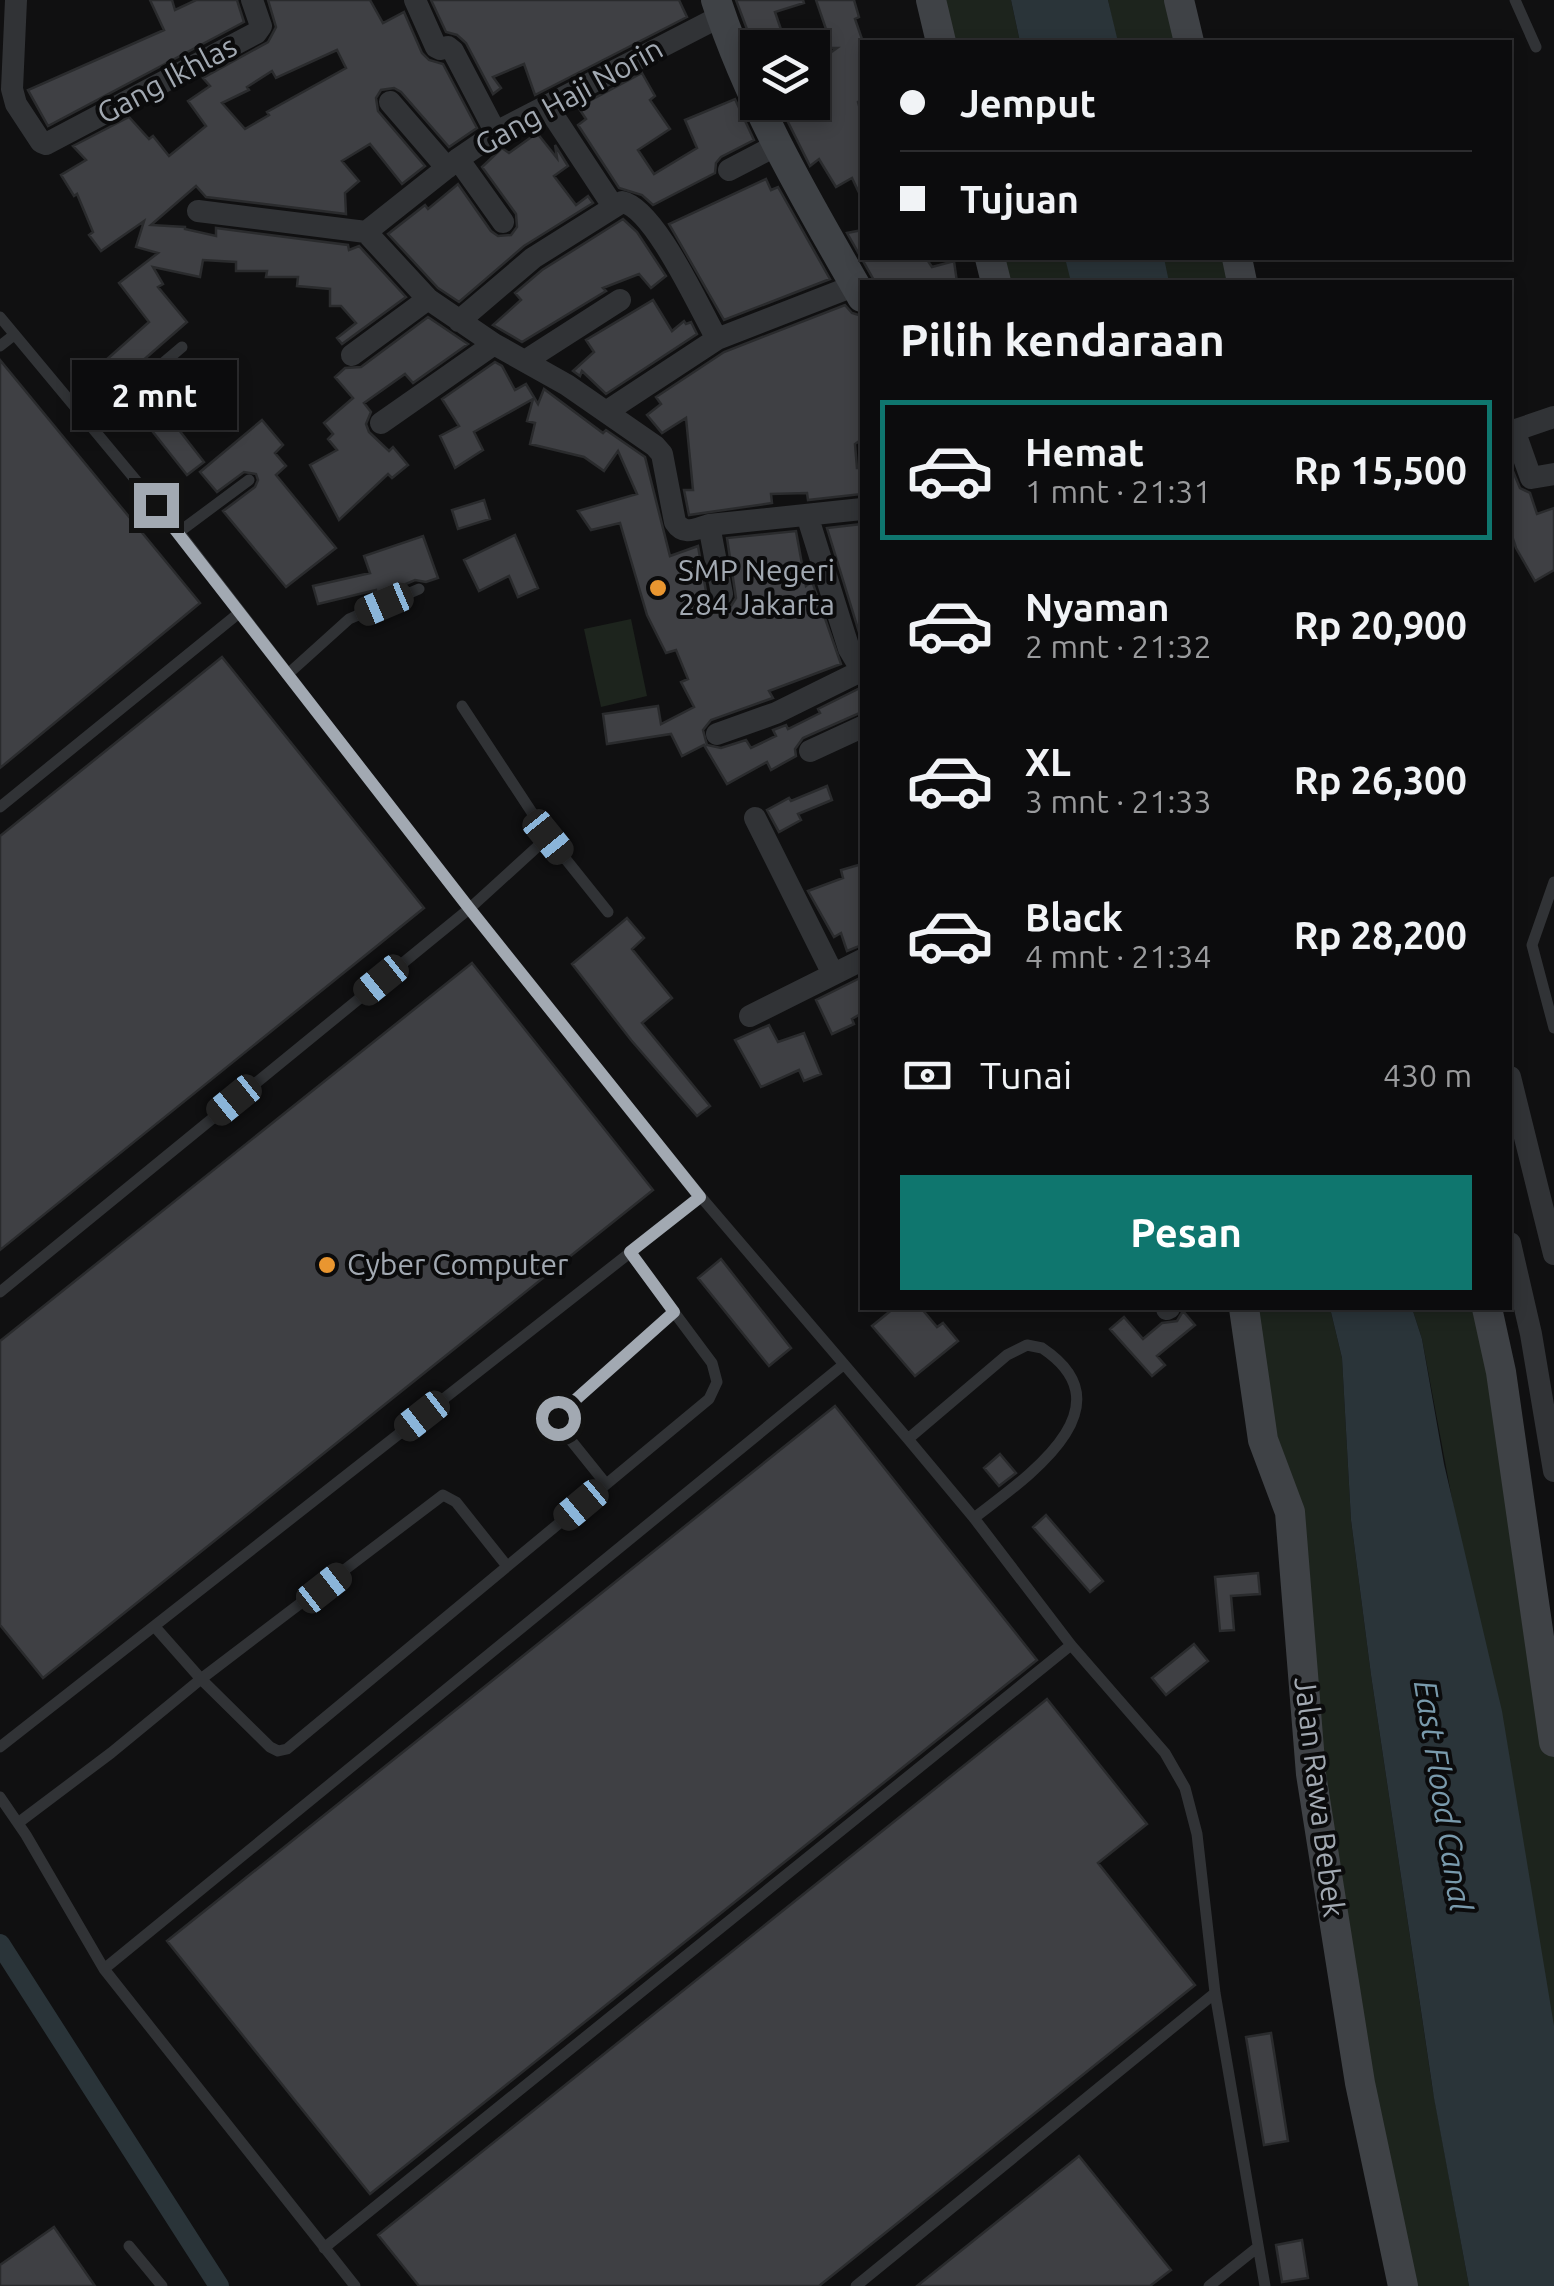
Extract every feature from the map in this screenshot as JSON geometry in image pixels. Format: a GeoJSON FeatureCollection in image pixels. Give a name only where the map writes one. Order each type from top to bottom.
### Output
{"type":"FeatureCollection","features":[{"type":"Feature","properties":{"kind":"street","name":"Gang Ikhlas"},"geometry":{"type":"LineString","coordinates":[[16,0],[13,97],[46,144],[256,33],[262,26],[252,0]]}},
{"type":"Feature","properties":{"kind":"street"},"geometry":{"type":"LineString","coordinates":[[415,0],[436,47],[451,48],[496,133]]}},
{"type":"Feature","properties":{"kind":"street"},"geometry":{"type":"LineString","coordinates":[[932,0],[941,40]]}},
{"type":"Feature","properties":{"kind":"street"},"geometry":{"type":"LineString","coordinates":[[1179,0],[1189,40]]}},
{"type":"Feature","properties":{"kind":"street"},"geometry":{"type":"LineString","coordinates":[[606,412],[717,339],[859,291],[777,144],[719,8]]}},
{"type":"Feature","properties":{"kind":"street","name":"Gang Haji Norin"},"geometry":{"type":"LineString","coordinates":[[366,232],[496,133],[719,8]]}},
{"type":"Feature","properties":{"kind":"street"},"geometry":{"type":"LineString","coordinates":[[390,102],[452,164],[502,222]]}},
{"type":"Feature","properties":{"kind":"street"},"geometry":{"type":"LineString","coordinates":[[547,106],[612,206]]}},
{"type":"Feature","properties":{"kind":"street"},"geometry":{"type":"LineString","coordinates":[[729,170],[777,144]]}},
{"type":"Feature","properties":{"kind":"street"},"geometry":{"type":"LineString","coordinates":[[459,321],[532,258],[612,206],[629,203],[683,271],[717,339]]}},
{"type":"Feature","properties":{"kind":"street"},"geometry":{"type":"LineString","coordinates":[[198,211],[366,232],[428,300],[606,412],[662,454],[675,522],[686,532],[709,525],[860,508]]}},
{"type":"Feature","properties":{"kind":"street"},"geometry":{"type":"LineString","coordinates":[[352,355],[428,300]]}},
{"type":"Feature","properties":{"kind":"street"},"geometry":{"type":"LineString","coordinates":[[525,361],[620,300]]}},
{"type":"Feature","properties":{"kind":"street"},"geometry":{"type":"LineString","coordinates":[[381,423],[494,344]]}},
{"type":"Feature","properties":{"kind":"street"},"geometry":{"type":"LineString","coordinates":[[1554,417],[1512,431],[1532,478],[1554,474]]}},
{"type":"Feature","properties":{"kind":"street"},"geometry":{"type":"LineString","coordinates":[[807,515],[850,649],[860,667]]}},
{"type":"Feature","properties":{"kind":"street"},"geometry":{"type":"LineString","coordinates":[[709,525],[722,594]]}},
{"type":"Feature","properties":{"kind":"street"},"geometry":{"type":"LineString","coordinates":[[717,734],[776,713],[860,672]]}},
{"type":"Feature","properties":{"kind":"street"},"geometry":{"type":"LineString","coordinates":[[810,751],[860,728]]}},
{"type":"Feature","properties":{"kind":"street"},"geometry":{"type":"LineString","coordinates":[[755,818],[832,974]]}},
{"type":"Feature","properties":{"kind":"street"},"geometry":{"type":"LineString","coordinates":[[750,1016],[860,961]]}},
{"type":"Feature","properties":{"kind":"street"},"geometry":{"type":"LineString","coordinates":[[1512,1085],[1554,1254]]}},
{"type":"Feature","properties":{"kind":"street"},"geometry":{"type":"LineString","coordinates":[[1512,1251],[1554,1470]]}},
{"type":"Feature","properties":{"kind":"street","name":"Jalan Rawa Bebek"},"geometry":{"type":"LineString","coordinates":[[1244,1310],[1263,1440],[1290,1512],[1311,1774],[1360,2083],[1403,2286]]}},
{"type":"Feature","properties":{"kind":"street"},"geometry":{"type":"LineString","coordinates":[[1487,1310],[1502,1372],[1547,1634],[1554,1742]]}},
{"type":"Feature","properties":{"kind":"lane"},"geometry":{"type":"LineString","coordinates":[[1514,0],[1536,46]]}},
{"type":"Feature","properties":{"kind":"lane"},"geometry":{"type":"LineString","coordinates":[[0,317],[178,532],[469,908],[700,1197],[974,1518],[1071,1645],[1165,1754],[1186,1788],[1197,1834],[1215,1993],[1265,2286]]}},
{"type":"Feature","properties":{"kind":"lane"},"geometry":{"type":"LineString","coordinates":[[0,346],[14,335]]}},
{"type":"Feature","properties":{"kind":"lane"},"geometry":{"type":"LineString","coordinates":[[91,424],[182,347]]}},
{"type":"Feature","properties":{"kind":"lane"},"geometry":{"type":"LineString","coordinates":[[178,532],[249,480]]}},
{"type":"Feature","properties":{"kind":"lane"},"geometry":{"type":"LineString","coordinates":[[288,674],[349,618],[420,589]]}},
{"type":"Feature","properties":{"kind":"lane"},"geometry":{"type":"LineString","coordinates":[[0,807],[239,613]]}},
{"type":"Feature","properties":{"kind":"lane"},"geometry":{"type":"LineString","coordinates":[[462,706],[548,837],[608,912]]}},
{"type":"Feature","properties":{"kind":"lane"},"geometry":{"type":"LineString","coordinates":[[0,1292],[469,908],[548,837]]}},
{"type":"Feature","properties":{"kind":"lane"},"geometry":{"type":"LineString","coordinates":[[1554,882],[1532,945],[1549,987],[1554,1028]]}},
{"type":"Feature","properties":{"kind":"lane"},"geometry":{"type":"LineString","coordinates":[[0,1747],[700,1197]]}},
{"type":"Feature","properties":{"kind":"lane"},"geometry":{"type":"LineString","coordinates":[[154,1628],[270,1747],[278,1751],[287,1749],[709,1398],[717,1382],[712,1363],[630,1252]]}},
{"type":"Feature","properties":{"kind":"lane"},"geometry":{"type":"LineString","coordinates":[[606,1484],[561,1428],[558,1418],[674,1312]]}},
{"type":"Feature","properties":{"kind":"lane"},"geometry":{"type":"LineString","coordinates":[[908,1439],[1019,1348],[1037,1346],[1068,1371],[1078,1402],[1064,1438],[1042,1464],[974,1518]]}},
{"type":"Feature","properties":{"kind":"lane"},"geometry":{"type":"LineString","coordinates":[[104,1969],[843,1366]]}},
{"type":"Feature","properties":{"kind":"lane"},"geometry":{"type":"LineString","coordinates":[[18,1823],[443,1495],[456,1502],[507,1566]]}},
{"type":"Feature","properties":{"kind":"lane"},"geometry":{"type":"LineString","coordinates":[[324,2248],[1071,1645]]}},
{"type":"Feature","properties":{"kind":"lane"},"geometry":{"type":"LineString","coordinates":[[0,1797],[104,1969],[355,2286]]}},
{"type":"Feature","properties":{"kind":"lane"},"geometry":{"type":"LineString","coordinates":[[856,2286],[1215,1993]]}},
{"type":"Feature","properties":{"kind":"lane"},"geometry":{"type":"LineString","coordinates":[[129,2246],[162,2286]]}},
{"type":"Feature","properties":{"kind":"lane"},"geometry":{"type":"LineString","coordinates":[[1209,2286],[1258,2247]]}},
{"type":"Feature","properties":{"kind":"shaded area"},"geometry":{"type":"Polygon","coordinates":[[[932,0],[1011,0],[1020,40],[942,40],[932,0]]]}},
{"type":"Feature","properties":{"kind":"shaded area"},"geometry":{"type":"Polygon","coordinates":[[[1108,0],[1179,0],[1189,40],[1117,40],[1108,0]]]}},
{"type":"Feature","properties":{"kind":"shaded area"},"geometry":{"type":"Polygon","coordinates":[[[990,260],[1066,260],[1072,280],[996,280],[990,260]]]}},
{"type":"Feature","properties":{"kind":"shaded area"},"geometry":{"type":"Polygon","coordinates":[[[1162,260],[1236,260],[1241,280],[1168,280],[1162,260]]]}},
{"type":"Feature","properties":{"kind":"shaded area"},"geometry":{"type":"Polygon","coordinates":[[[631,619],[647,696],[601,707],[584,629],[631,619]]]}},
{"type":"Feature","properties":{"kind":"shaded area"},"geometry":{"type":"Polygon","coordinates":[[[1244,1310],[1330,1310],[1342,1358],[1351,1520],[1371,1675],[1432,2085],[1469,2286],[1403,2286],[1379,2173],[1290,1512],[1244,1310]]]}},
{"type":"Feature","properties":{"kind":"shaded area"},"geometry":{"type":"Polygon","coordinates":[[[1413,1310],[1487,1310],[1554,1739],[1554,2042],[1422,1339],[1413,1310]]]}},
{"type":"Feature","properties":{"kind":"water"},"geometry":{"type":"Polygon","coordinates":[[[1011,0],[1108,0],[1118,40],[1020,40],[1011,0]]]}},
{"type":"Feature","properties":{"kind":"water"},"geometry":{"type":"Polygon","coordinates":[[[1066,260],[1164,260],[1169,280],[1070,280],[1066,260]]]}},
{"type":"Feature","properties":{"kind":"water","name":"East Flood Canal"},"geometry":{"type":"Polygon","coordinates":[[[1330,1310],[1413,1310],[1502,1711],[1554,2026],[1554,2286],[1469,2286],[1434,2098],[1371,1675],[1351,1520],[1342,1358],[1330,1310]]]}},
{"type":"Feature","properties":{"kind":"building"},"geometry":{"type":"Polygon","coordinates":[[[150,0],[172,0],[175,10],[196,0],[237,0],[244,22],[48,126],[28,90],[164,30],[150,0]]]}},
{"type":"Feature","properties":{"kind":"building"},"geometry":{"type":"Polygon","coordinates":[[[268,0],[370,0],[383,23],[404,12],[422,53],[443,64],[477,128],[449,147],[401,92],[394,88],[381,90],[376,98],[378,111],[425,166],[402,184],[370,144],[342,161],[359,181],[345,193],[346,214],[206,197],[196,186],[151,225],[185,227],[216,236],[216,228],[348,245],[349,250],[359,246],[406,297],[342,344],[337,338],[356,323],[341,306],[330,306],[330,289],[297,286],[298,277],[266,277],[267,271],[236,271],[236,262],[203,260],[200,277],[153,267],[163,284],[158,287],[187,322],[132,370],[135,374],[124,384],[105,361],[149,322],[119,283],[158,253],[136,247],[144,221],[101,251],[89,235],[93,232],[77,194],[74,196],[61,175],[86,160],[73,146],[129,117],[149,139],[153,136],[169,156],[206,126],[188,101],[210,86],[203,78],[268,42],[276,27],[268,0]],[[337,50],[276,78],[272,71],[247,87],[249,90],[222,103],[245,129],[269,115],[267,112],[346,68],[337,50]]]}},
{"type":"Feature","properties":{"kind":"building"},"geometry":{"type":"Polygon","coordinates":[[[431,0],[679,0],[687,17],[535,95],[524,64],[493,77],[501,88],[493,94],[466,43],[446,32],[431,0]]]}},
{"type":"Feature","properties":{"kind":"building"},"geometry":{"type":"Polygon","coordinates":[[[736,0],[803,0],[804,3],[775,12],[781,30],[747,30],[736,0]]]}},
{"type":"Feature","properties":{"kind":"building"},"geometry":{"type":"Polygon","coordinates":[[[816,0],[854,0],[862,40],[858,102],[860,195],[852,178],[836,187],[819,159],[810,166],[787,120],[830,120],[830,53],[837,48],[830,48],[830,30],[824,30],[816,0]]]}},
{"type":"Feature","properties":{"kind":"building"},"geometry":{"type":"Polygon","coordinates":[[[642,73],[655,96],[650,100],[670,129],[638,150],[654,174],[697,148],[685,120],[735,99],[740,120],[745,120],[754,140],[721,157],[715,173],[653,205],[642,195],[619,188],[578,125],[586,119],[578,107],[642,73]]]}},
{"type":"Feature","properties":{"kind":"building"},"geometry":{"type":"Polygon","coordinates":[[[537,133],[557,158],[555,145],[568,166],[554,176],[576,205],[588,196],[593,203],[524,246],[459,302],[438,288],[388,234],[458,184],[491,231],[498,236],[511,235],[517,227],[516,214],[482,167],[502,148],[509,153],[537,133]]]}},
{"type":"Feature","properties":{"kind":"building"},"geometry":{"type":"Polygon","coordinates":[[[766,179],[771,190],[778,187],[830,279],[724,320],[669,224],[766,179]]]}},
{"type":"Feature","properties":{"kind":"building"},"geometry":{"type":"Polygon","coordinates":[[[623,219],[637,232],[666,276],[651,288],[639,274],[603,288],[606,291],[522,342],[493,325],[521,300],[515,293],[542,270],[623,219]]]}},
{"type":"Feature","properties":{"kind":"building"},"geometry":{"type":"Polygon","coordinates":[[[860,230],[860,256],[847,233],[860,230]]]}},
{"type":"Feature","properties":{"kind":"building"},"geometry":{"type":"Polygon","coordinates":[[[862,260],[927,260],[932,267],[954,261],[957,280],[874,280],[862,260]]]}},
{"type":"Feature","properties":{"kind":"building"},"geometry":{"type":"Polygon","coordinates":[[[653,300],[672,331],[684,321],[691,322],[697,334],[606,394],[582,371],[580,376],[573,371],[594,352],[586,340],[653,300]]]}},
{"type":"Feature","properties":{"kind":"building"},"geometry":{"type":"Polygon","coordinates":[[[845,305],[860,315],[860,440],[855,444],[860,494],[808,500],[807,493],[771,494],[772,503],[689,515],[684,490],[693,490],[686,418],[662,433],[647,415],[661,404],[656,397],[724,352],[845,305]]]}},
{"type":"Feature","properties":{"kind":"building"},"geometry":{"type":"Polygon","coordinates":[[[428,317],[468,344],[413,383],[405,374],[364,403],[371,412],[366,424],[369,432],[389,451],[393,447],[408,465],[392,478],[388,474],[339,520],[310,465],[337,450],[328,439],[333,434],[324,423],[353,398],[335,377],[345,368],[361,367],[428,317]]]}},
{"type":"Feature","properties":{"kind":"building"},"geometry":{"type":"Polygon","coordinates":[[[0,360],[200,603],[0,768],[0,360]]]}},
{"type":"Feature","properties":{"kind":"building"},"geometry":{"type":"Polygon","coordinates":[[[495,362],[502,366],[515,390],[526,384],[538,404],[544,389],[603,433],[606,430],[645,457],[670,556],[698,546],[707,597],[716,608],[731,606],[736,598],[727,538],[796,531],[806,586],[812,581],[841,664],[769,691],[773,698],[711,720],[703,730],[707,745],[721,748],[746,740],[751,748],[776,736],[773,730],[786,725],[788,729],[860,688],[860,713],[803,738],[795,749],[796,756],[771,770],[767,762],[727,784],[704,745],[682,756],[671,734],[607,744],[603,714],[658,706],[661,724],[694,707],[681,682],[688,679],[676,650],[666,653],[647,615],[620,523],[591,530],[578,511],[637,494],[618,451],[604,471],[584,457],[530,444],[535,423],[527,421],[533,399],[474,432],[483,450],[455,468],[440,436],[459,426],[442,399],[495,362]]]}},
{"type":"Feature","properties":{"kind":"building"},"geometry":{"type":"Polygon","coordinates":[[[147,389],[204,462],[187,475],[130,403],[147,389]]]}},
{"type":"Feature","properties":{"kind":"building"},"geometry":{"type":"Polygon","coordinates":[[[262,420],[283,445],[275,453],[286,466],[276,475],[336,548],[286,587],[223,511],[255,487],[256,474],[244,472],[217,492],[200,472],[262,420]]]}},
{"type":"Feature","properties":{"kind":"building"},"geometry":{"type":"Polygon","coordinates":[[[1512,469],[1520,488],[1530,493],[1537,514],[1554,508],[1554,570],[1535,581],[1512,536],[1512,469]]]}},
{"type":"Feature","properties":{"kind":"building"},"geometry":{"type":"Polygon","coordinates":[[[484,500],[490,519],[458,529],[452,510],[484,500]]]}},
{"type":"Feature","properties":{"kind":"building"},"geometry":{"type":"Polygon","coordinates":[[[860,524],[860,635],[827,528],[860,524]]]}},
{"type":"Feature","properties":{"kind":"building"},"geometry":{"type":"Polygon","coordinates":[[[515,535],[538,588],[518,597],[509,576],[479,591],[464,560],[515,535]]]}},
{"type":"Feature","properties":{"kind":"building"},"geometry":{"type":"Polygon","coordinates":[[[423,536],[438,578],[415,580],[378,596],[376,590],[318,604],[313,586],[370,573],[364,556],[423,536]]]}},
{"type":"Feature","properties":{"kind":"building"},"geometry":{"type":"Polygon","coordinates":[[[222,657],[424,908],[0,1250],[0,836],[222,657]]]}},
{"type":"Feature","properties":{"kind":"building"},"geometry":{"type":"Polygon","coordinates":[[[827,786],[832,800],[798,814],[801,820],[779,832],[767,810],[827,786]]]}},
{"type":"Feature","properties":{"kind":"building"},"geometry":{"type":"Polygon","coordinates":[[[860,865],[860,946],[847,951],[841,933],[834,937],[808,891],[843,878],[841,870],[860,865]]]}},
{"type":"Feature","properties":{"kind":"building"},"geometry":{"type":"Polygon","coordinates":[[[627,918],[644,938],[632,949],[672,998],[642,1023],[710,1106],[697,1116],[572,964],[627,918]]]}},
{"type":"Feature","properties":{"kind":"building","name":"Cyber Computer"},"geometry":{"type":"Polygon","coordinates":[[[472,963],[653,1190],[43,1678],[0,1625],[0,1341],[472,963]]]}},
{"type":"Feature","properties":{"kind":"building"},"geometry":{"type":"Polygon","coordinates":[[[860,978],[860,1014],[852,1019],[854,1024],[832,1034],[816,1000],[860,978]]]}},
{"type":"Feature","properties":{"kind":"building"},"geometry":{"type":"Polygon","coordinates":[[[769,1025],[778,1042],[804,1033],[821,1074],[804,1081],[799,1070],[761,1087],[735,1040],[769,1025]]]}},
{"type":"Feature","properties":{"kind":"building"},"geometry":{"type":"Polygon","coordinates":[[[721,1259],[791,1348],[769,1366],[698,1278],[721,1259]]]}},
{"type":"Feature","properties":{"kind":"building"},"geometry":{"type":"Polygon","coordinates":[[[892,1310],[923,1310],[937,1327],[943,1323],[958,1341],[915,1376],[872,1326],[892,1310]]]}},
{"type":"Feature","properties":{"kind":"building"},"geometry":{"type":"Polygon","coordinates":[[[1183,1311],[1195,1325],[1157,1356],[1165,1365],[1152,1376],[1110,1329],[1124,1317],[1143,1339],[1162,1323],[1177,1321],[1183,1311]]]}},
{"type":"Feature","properties":{"kind":"building"},"geometry":{"type":"Polygon","coordinates":[[[835,1406],[1037,1660],[370,2194],[167,1941],[835,1406]]]}},
{"type":"Feature","properties":{"kind":"building"},"geometry":{"type":"Polygon","coordinates":[[[1000,1454],[1016,1473],[999,1486],[984,1468],[1000,1454]]]}},
{"type":"Feature","properties":{"kind":"building"},"geometry":{"type":"Polygon","coordinates":[[[1046,1515],[1103,1581],[1090,1592],[1033,1527],[1046,1515]]]}},
{"type":"Feature","properties":{"kind":"building"},"geometry":{"type":"Polygon","coordinates":[[[1258,1573],[1260,1594],[1231,1596],[1234,1630],[1220,1631],[1215,1577],[1258,1573]]]}},
{"type":"Feature","properties":{"kind":"building"},"geometry":{"type":"Polygon","coordinates":[[[1194,1644],[1208,1661],[1166,1695],[1152,1678],[1194,1644]]]}},
{"type":"Feature","properties":{"kind":"building"},"geometry":{"type":"Polygon","coordinates":[[[1047,1699],[1147,1824],[1098,1863],[1195,1985],[819,2286],[419,2286],[378,2235],[1047,1699]]]}},
{"type":"Feature","properties":{"kind":"building"},"geometry":{"type":"Polygon","coordinates":[[[1271,2033],[1288,2141],[1264,2145],[1246,2037],[1271,2033]]]}},
{"type":"Feature","properties":{"kind":"building"},"geometry":{"type":"Polygon","coordinates":[[[1079,2156],[1171,2270],[1150,2286],[917,2286],[1079,2156]]]}},
{"type":"Feature","properties":{"kind":"building"},"geometry":{"type":"Polygon","coordinates":[[[54,2227],[95,2286],[0,2286],[0,2265],[54,2227]]]}},
{"type":"Feature","properties":{"kind":"building"},"geometry":{"type":"Polygon","coordinates":[[[1302,2240],[1308,2278],[1282,2282],[1276,2245],[1302,2240]]]}},
{"type":"Feature","properties":{"kind":"waterway"},"geometry":{"type":"LineString","coordinates":[[0,1944],[219,2286]]}},
{"type":"Feature","properties":{"kind":"place","name":"SMP Negeri 284 Jakarta"},"geometry":{"type":"Point","coordinates":[658,588]}},
{"type":"Feature","properties":{"kind":"place","name":"Cyber Computer"},"geometry":{"type":"Point","coordinates":[327,1265]}},
{"type":"Feature","properties":{"kind":"route"},"geometry":{"type":"LineString","coordinates":[[156,505],[700,1197],[630,1252],[674,1312],[558,1418]]}}]}
